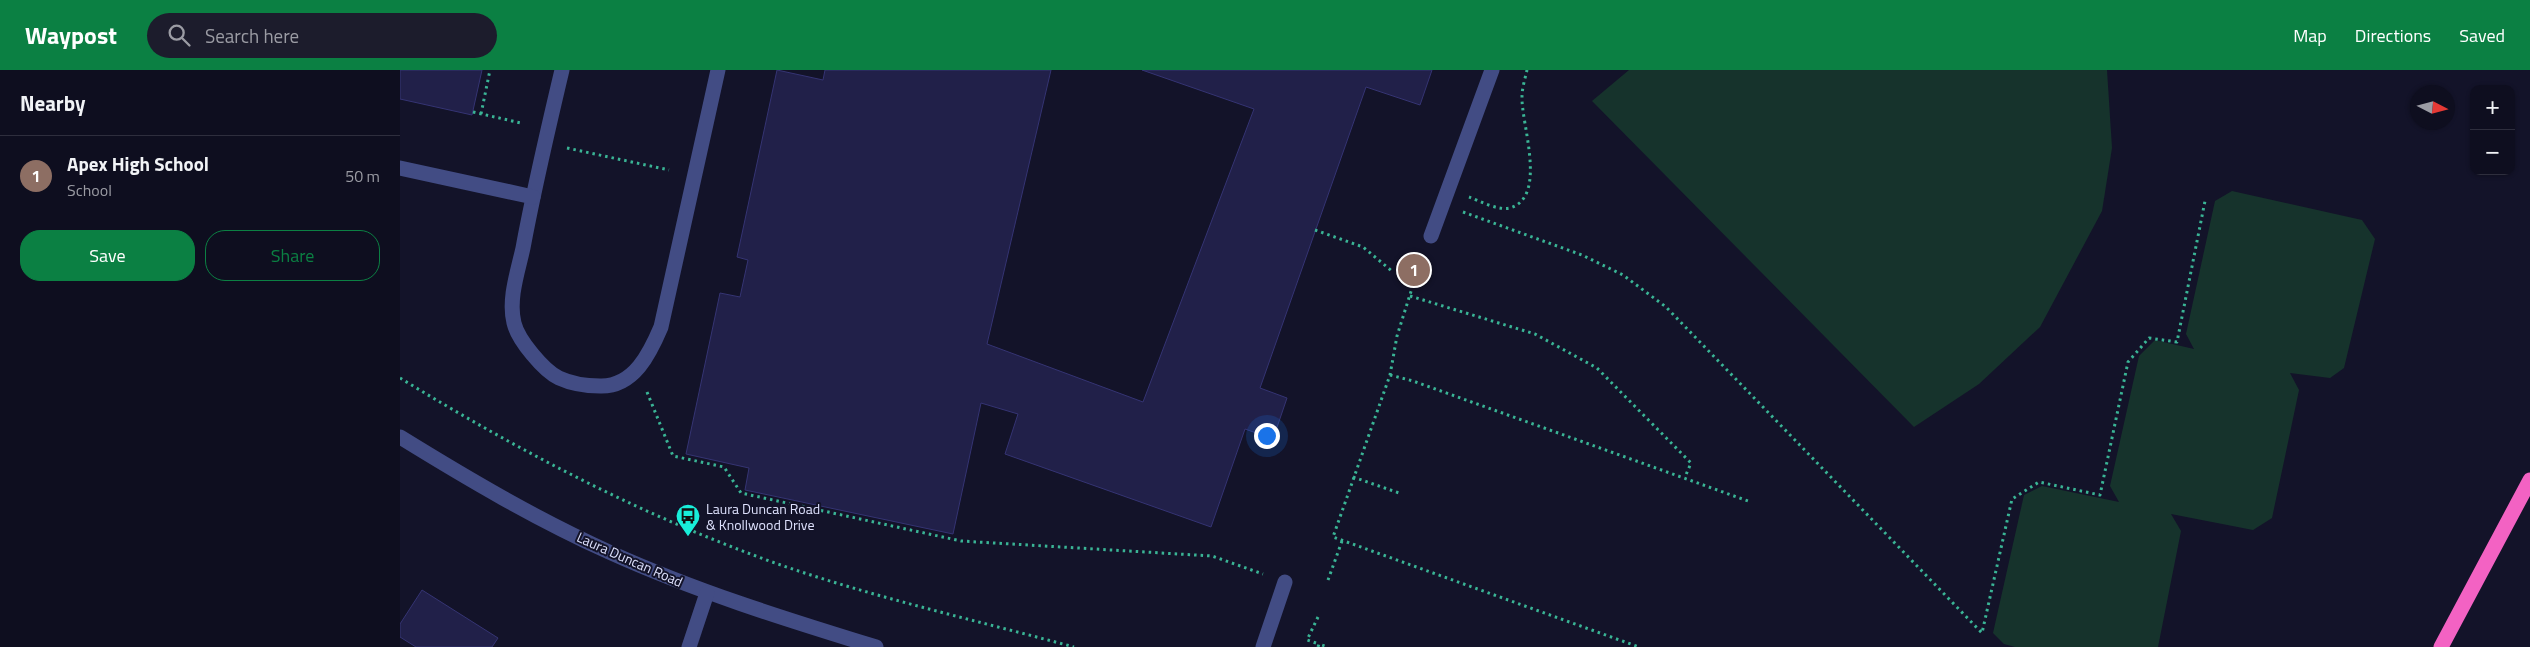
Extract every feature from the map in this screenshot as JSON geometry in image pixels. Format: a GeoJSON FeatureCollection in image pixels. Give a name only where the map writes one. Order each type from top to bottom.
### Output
{"type":"FeatureCollection","features":[{"type":"Feature","properties":{"kind":"highway"},"geometry":{"type":"LineString","coordinates":[[2441,647],[2530,480]]}},
{"type":"Feature","properties":{"kind":"street"},"geometry":{"type":"LineString","coordinates":[[562,70],[533,196],[513,296],[514,324],[524,343],[539,362],[558,377],[580,385],[603,386],[623,380],[638,369],[652,348],[661,327],[718,70]]}},
{"type":"Feature","properties":{"kind":"street"},"geometry":{"type":"LineString","coordinates":[[1431,236],[1444,206],[1492,70]]}},
{"type":"Feature","properties":{"kind":"street"},"geometry":{"type":"LineString","coordinates":[[400,168],[533,196]]}},
{"type":"Feature","properties":{"kind":"street","name":"Laura Duncan Road"},"geometry":{"type":"LineString","coordinates":[[400,437],[498,497],[609,552],[707,592],[876,647]]}},
{"type":"Feature","properties":{"kind":"street"},"geometry":{"type":"LineString","coordinates":[[1263,647],[1285,582]]}},
{"type":"Feature","properties":{"kind":"street"},"geometry":{"type":"LineString","coordinates":[[689,647],[707,592]]}},
{"type":"Feature","properties":{"kind":"path"},"geometry":{"type":"LineString","coordinates":[[480,114],[490,70]]}},
{"type":"Feature","properties":{"kind":"path"},"geometry":{"type":"LineString","coordinates":[[1449,190],[1496,206],[1510,208],[1523,198],[1530,182],[1530,164],[1522,97],[1527,70]]}},
{"type":"Feature","properties":{"kind":"path"},"geometry":{"type":"LineString","coordinates":[[473,112],[521,123]]}},
{"type":"Feature","properties":{"kind":"path"},"geometry":{"type":"LineString","coordinates":[[565,147],[669,170]]}},
{"type":"Feature","properties":{"kind":"path"},"geometry":{"type":"LineString","coordinates":[[1444,206],[1582,255],[1623,275],[1666,308],[1982,633],[2012,500],[2039,482],[2100,495],[2128,362],[2149,338],[2178,342],[2205,201]]}},
{"type":"Feature","properties":{"kind":"path"},"geometry":{"type":"LineString","coordinates":[[1316,230],[1363,247],[1394,272]]}},
{"type":"Feature","properties":{"kind":"path"},"geometry":{"type":"LineString","coordinates":[[1413,285],[1397,336],[1390,375],[1333,538],[1639,647]]}},
{"type":"Feature","properties":{"kind":"path"},"geometry":{"type":"LineString","coordinates":[[1410,296],[1535,334],[1598,368],[1692,463],[1685,477]]}},
{"type":"Feature","properties":{"kind":"path"},"geometry":{"type":"LineString","coordinates":[[638,369],[673,456],[724,467],[741,493],[961,541],[1212,556],[1285,582]]}},
{"type":"Feature","properties":{"kind":"path"},"geometry":{"type":"LineString","coordinates":[[1390,375],[1413,381],[1748,501]]}},
{"type":"Feature","properties":{"kind":"path"},"geometry":{"type":"LineString","coordinates":[[400,378],[470,421],[594,488],[673,523],[800,571],[1074,647]]}},
{"type":"Feature","properties":{"kind":"path"},"geometry":{"type":"LineString","coordinates":[[1353,477],[1402,494]]}},
{"type":"Feature","properties":{"kind":"path"},"geometry":{"type":"LineString","coordinates":[[1328,580],[1342,541]]}},
{"type":"Feature","properties":{"kind":"path"},"geometry":{"type":"LineString","coordinates":[[1318,618],[1307,640],[1328,647]]}},
{"type":"Feature","properties":{"kind":"green space"},"geometry":{"type":"Polygon","coordinates":[[[1629,70],[2107,70],[2112,148],[2102,211],[2040,327],[1979,384],[1914,427],[1592,101],[1629,70]]]}},
{"type":"Feature","properties":{"kind":"green space"},"geometry":{"type":"Polygon","coordinates":[[[2232,191],[2362,220],[2375,239],[2344,368],[2330,378],[2290,373],[2299,390],[2272,518],[2253,530],[2171,514],[2181,531],[2158,647],[2015,647],[2004,644],[1993,633],[2024,495],[2042,486],[2119,502],[2110,486],[2139,356],[2155,340],[2194,349],[2186,334],[2215,201],[2232,191]]]}},
{"type":"Feature","properties":{"kind":"building"},"geometry":{"type":"Polygon","coordinates":[[[400,70],[482,70],[472,115],[400,99],[400,70]]]}},
{"type":"Feature","properties":{"kind":"building"},"geometry":{"type":"Polygon","coordinates":[[[777,70],[823,80],[825,70],[1051,70],[987,344],[1143,402],[1254,109],[1142,70],[1432,70],[1420,105],[1366,87],[1260,388],[1287,398],[1273,439],[1245,429],[1211,527],[1005,454],[1018,414],[981,403],[953,534],[745,490],[749,468],[686,454],[720,293],[740,297],[748,260],[737,257],[777,70]]]}},
{"type":"Feature","properties":{"kind":"building"},"geometry":{"type":"Polygon","coordinates":[[[422,590],[498,638],[492,647],[416,647],[400,637],[400,624],[422,590]]]}},
{"type":"Feature","properties":{"kind":"place","name":"Apex High School"},"geometry":{"type":"Point","coordinates":[1414,270]}},
{"type":"Feature","properties":{"kind":"place","name":"Laura Duncan Road & Knollwood Drive"},"geometry":{"type":"Point","coordinates":[688,537]}}]}
